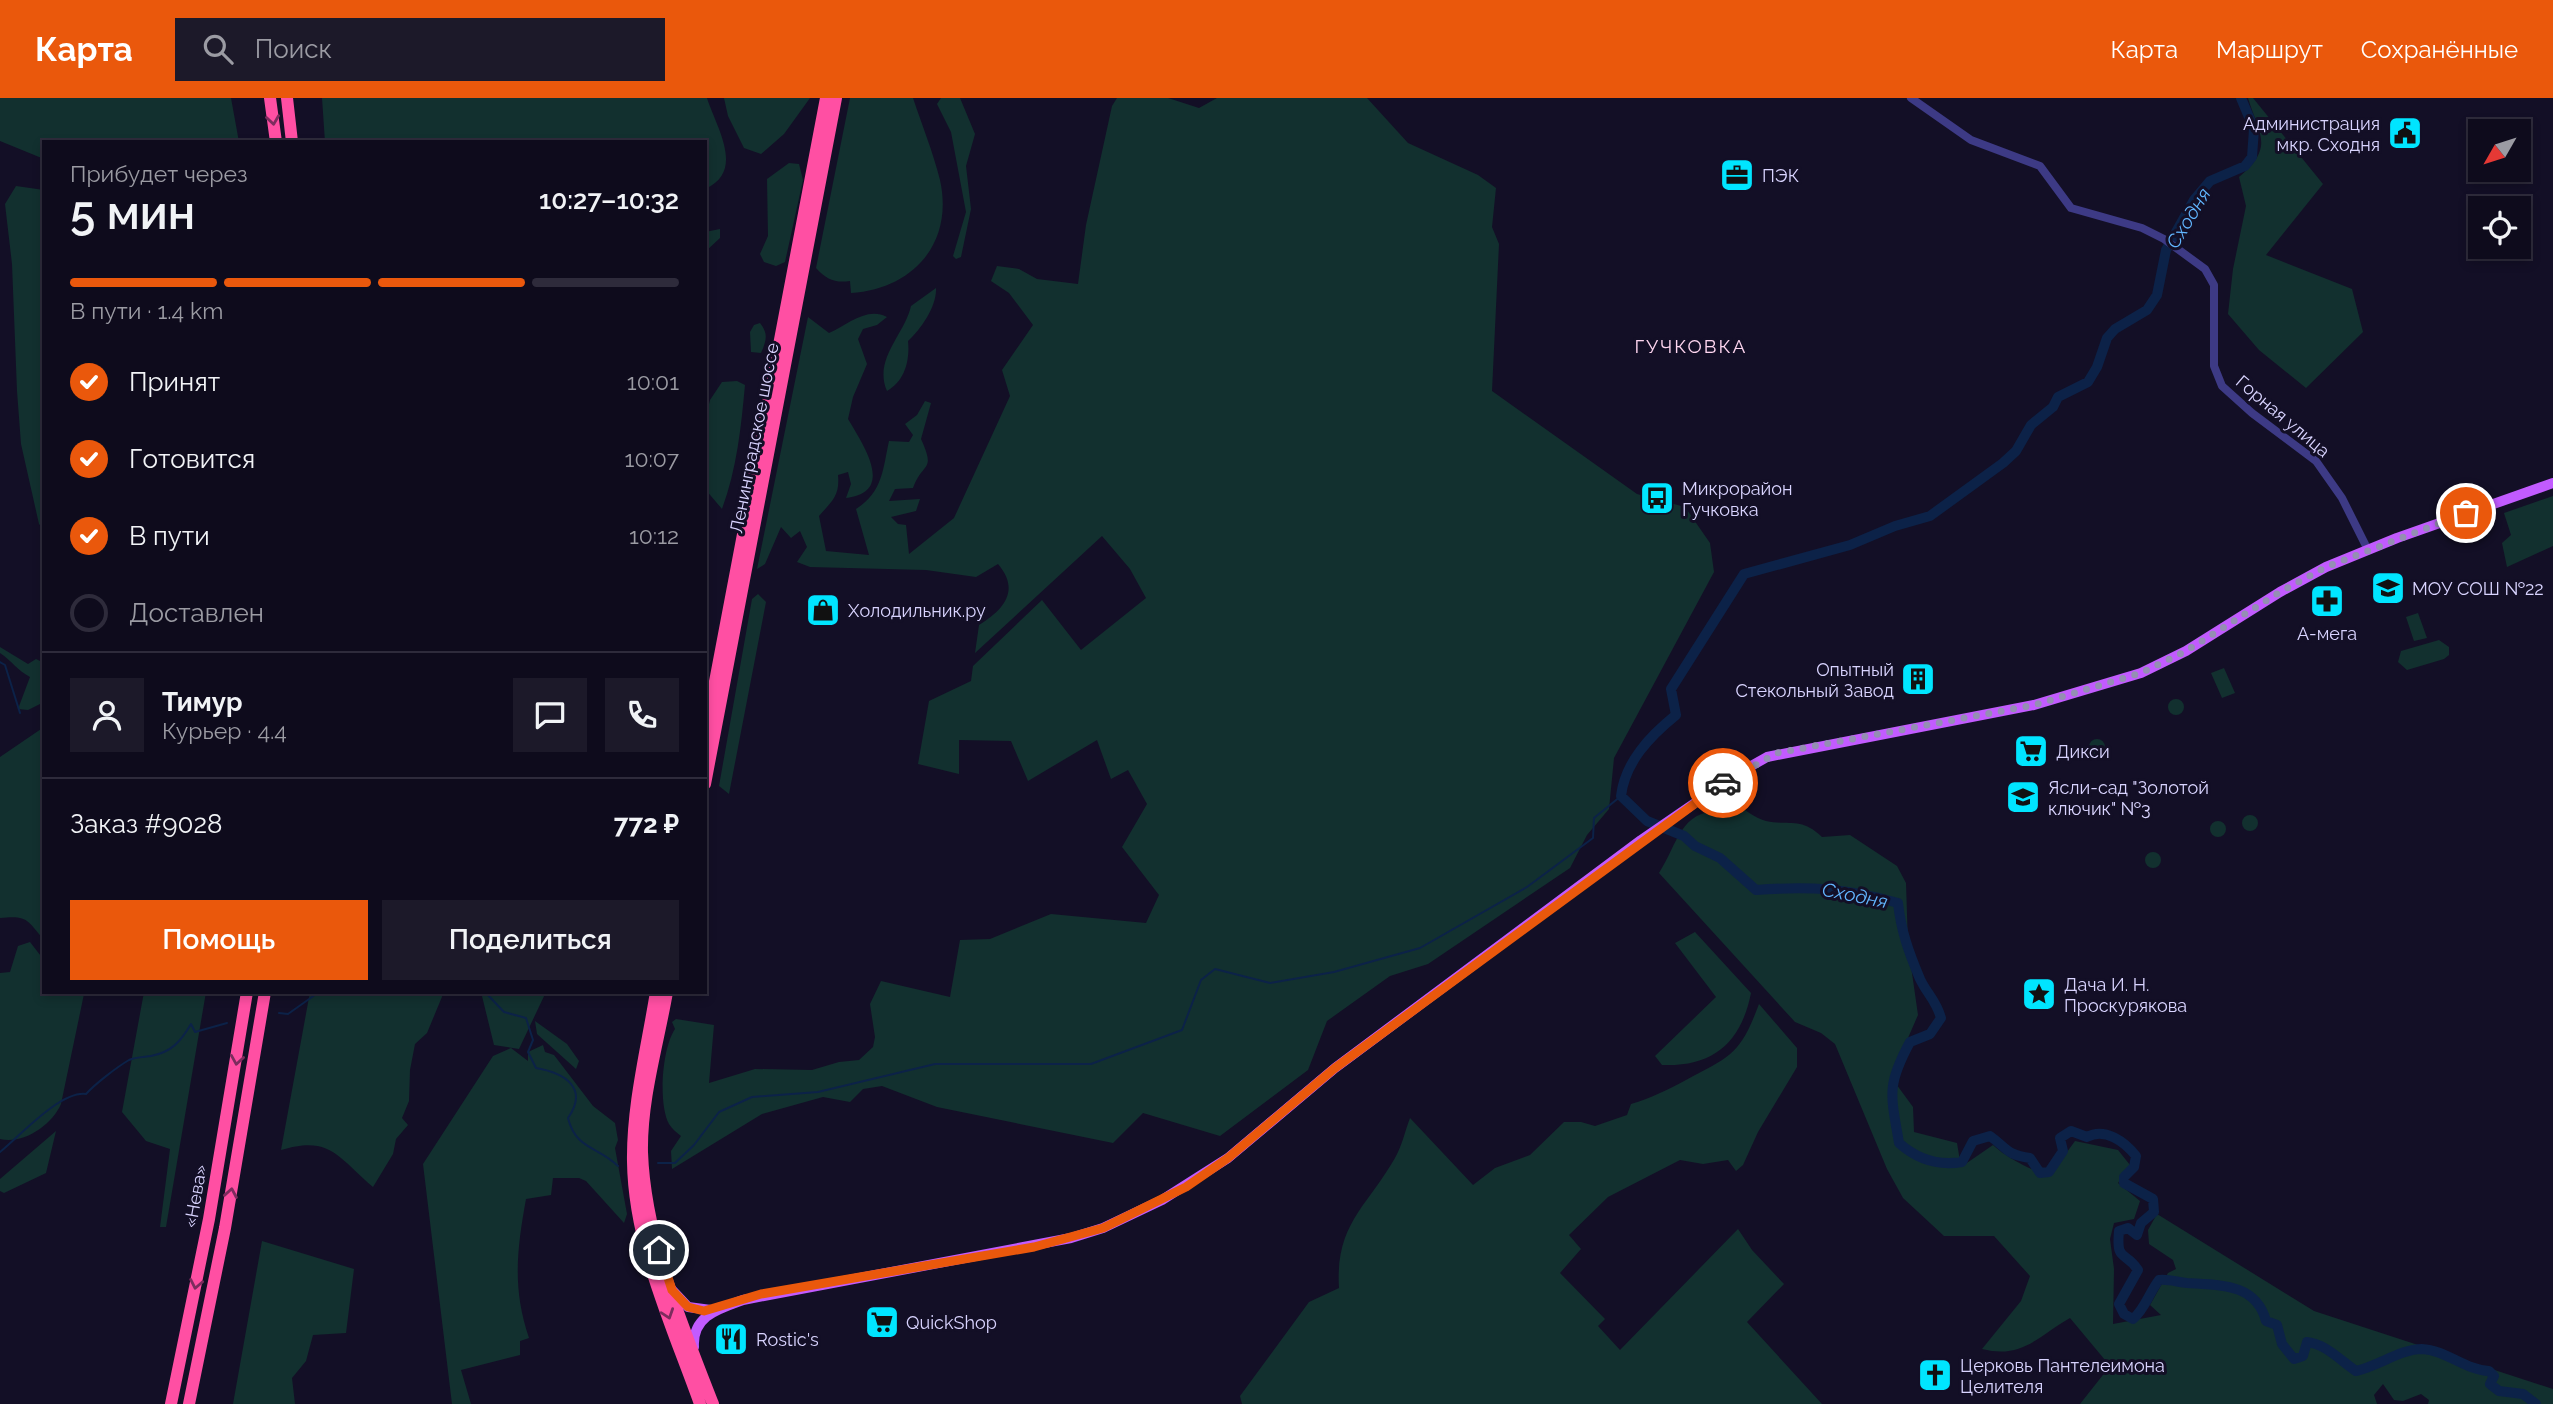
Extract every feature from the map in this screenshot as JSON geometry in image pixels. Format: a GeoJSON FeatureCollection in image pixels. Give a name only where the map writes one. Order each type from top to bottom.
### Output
{"type":"FeatureCollection","features":[{"type":"Feature","properties":{"kind":"highway"},"geometry":{"type":"LineString","coordinates":[[270,98],[276,140]]}},
{"type":"Feature","properties":{"kind":"highway"},"geometry":{"type":"LineString","coordinates":[[287,98],[292,140]]}},
{"type":"Feature","properties":{"kind":"highway","name":"Ленинградское шоссе"},"geometry":{"type":"LineString","coordinates":[[707,723],[826,98]]}},
{"type":"Feature","properties":{"kind":"highway","name":"Ленинградское шоссе"},"geometry":{"type":"LineString","coordinates":[[707,774],[836,98]]}},
{"type":"Feature","properties":{"kind":"highway","name":"«Нева»"},"geometry":{"type":"LineString","coordinates":[[171,1404],[212,1206],[247,994]]}},
{"type":"Feature","properties":{"kind":"highway","name":"«Нева»"},"geometry":{"type":"LineString","coordinates":[[189,1404],[225,1228],[265,994]]}},
{"type":"Feature","properties":{"kind":"highway"},"geometry":{"type":"LineString","coordinates":[[656,994],[633,1137],[635,1192],[647,1248],[700,1404]]}},
{"type":"Feature","properties":{"kind":"highway"},"geometry":{"type":"LineString","coordinates":[[667,994],[648,1096],[642,1149],[649,1212],[672,1290],[713,1404]]}},
{"type":"Feature","properties":{"kind":"main road"},"geometry":{"type":"LineString","coordinates":[[695,1355],[694,1336],[698,1323],[722,1308],[761,1294],[1034,1247],[1103,1228],[1198,1180],[1238,1151],[1335,1068],[1642,840],[1737,774],[1777,753],[2034,705],[2141,673],[2186,651],[2294,584],[2368,550],[2553,483]]}},
{"type":"Feature","properties":{"kind":"main road"},"geometry":{"type":"LineString","coordinates":[[672,1290],[695,1310],[722,1308]]}},
{"type":"Feature","properties":{"kind":"street","name":"Горная улица"},"geometry":{"type":"LineString","coordinates":[[1911,98],[1971,140],[2040,166],[2071,208],[2143,228],[2164,239],[2205,269],[2214,285],[2214,366],[2222,386],[2252,413],[2316,461],[2342,498],[2368,550]]}},
{"type":"Feature","properties":{"kind":"green space"},"geometry":{"type":"Polygon","coordinates":[[[0,98],[231,98],[239,140],[42,140],[42,158],[0,141],[0,98]]]}},
{"type":"Feature","properties":{"kind":"green space"},"geometry":{"type":"Polygon","coordinates":[[[322,98],[707,98],[725,148],[726,160],[724,171],[717,181],[707,188],[707,140],[325,140],[322,98]]]}},
{"type":"Feature","properties":{"kind":"green space"},"geometry":{"type":"Polygon","coordinates":[[[724,98],[810,98],[784,134],[761,154],[744,148],[728,116],[724,98]]]}},
{"type":"Feature","properties":{"kind":"green space"},"geometry":{"type":"Polygon","coordinates":[[[850,98],[913,98],[940,180],[943,203],[941,224],[924,259],[893,283],[873,290],[851,293],[850,281],[832,280],[816,268],[850,98]]]}},
{"type":"Feature","properties":{"kind":"green space"},"geometry":{"type":"Polygon","coordinates":[[[941,98],[960,98],[975,134],[966,166],[971,209],[961,257],[956,259],[953,256],[966,212],[951,132],[937,104],[941,98]]]}},
{"type":"Feature","properties":{"kind":"green space"},"geometry":{"type":"Polygon","coordinates":[[[1117,98],[1168,98],[1199,108],[1217,98],[1367,98],[1408,143],[1478,175],[1496,188],[1492,227],[1499,244],[1492,391],[1637,494],[1685,507],[1710,543],[1714,572],[1614,758],[1609,809],[1587,835],[1570,868],[1428,964],[1390,976],[1327,1021],[1308,1070],[1220,1136],[1143,1113],[1113,1143],[937,1107],[882,1086],[863,1089],[850,1102],[823,1097],[762,1114],[672,1169],[671,1151],[681,1136],[670,1126],[666,1115],[663,1076],[667,1049],[675,1029],[672,1022],[676,1019],[714,1025],[709,1083],[755,1069],[812,1070],[839,1062],[859,1060],[873,1047],[875,1037],[870,1004],[881,981],[950,997],[960,940],[990,939],[1051,914],[1146,923],[1159,895],[1122,847],[1147,804],[1128,770],[1111,779],[1097,740],[1028,781],[1011,741],[959,740],[959,774],[918,764],[929,701],[971,681],[973,666],[1042,600],[1081,650],[1146,598],[1130,569],[1102,536],[975,653],[979,625],[1002,606],[1009,591],[1005,573],[998,564],[976,577],[926,570],[810,567],[797,562],[807,547],[800,531],[791,538],[781,527],[765,564],[757,569],[808,317],[829,333],[865,315],[880,314],[887,317],[877,325],[863,329],[858,339],[867,364],[853,397],[848,419],[867,453],[873,477],[870,486],[861,494],[846,498],[851,484],[848,472],[838,475],[836,493],[819,516],[826,551],[869,555],[856,509],[877,487],[889,441],[909,442],[913,435],[905,424],[917,415],[925,401],[931,403],[921,439],[928,462],[913,488],[895,489],[889,501],[920,499],[916,511],[891,517],[898,524],[906,525],[909,554],[954,518],[1010,396],[1002,370],[1033,325],[1009,293],[991,281],[997,266],[1019,269],[1037,279],[1078,284],[1086,225],[1112,106],[1117,98]]]}},
{"type":"Feature","properties":{"kind":"green space"},"geometry":{"type":"Polygon","coordinates":[[[2248,98],[2253,98],[2323,184],[2266,255],[2352,289],[2363,332],[2306,388],[2259,350],[2228,314],[2233,269],[2246,206],[2239,177],[2250,167],[2261,149],[2259,131],[2248,98]]]}},
{"type":"Feature","properties":{"kind":"green space"},"geometry":{"type":"Polygon","coordinates":[[[789,163],[799,164],[803,180],[785,262],[776,266],[764,262],[760,254],[768,236],[767,179],[789,163]]]}},
{"type":"Feature","properties":{"kind":"green space"},"geometry":{"type":"Polygon","coordinates":[[[16,186],[42,190],[42,528],[21,444],[12,264],[5,204],[16,186]]]}},
{"type":"Feature","properties":{"kind":"green space"},"geometry":{"type":"Polygon","coordinates":[[[720,229],[720,238],[707,250],[707,232],[720,229]]]}},
{"type":"Feature","properties":{"kind":"green space"},"geometry":{"type":"Polygon","coordinates":[[[936,288],[934,302],[927,317],[908,341],[907,363],[902,376],[887,391],[884,368],[891,347],[911,306],[936,288]]]}},
{"type":"Feature","properties":{"kind":"green space"},"geometry":{"type":"Polygon","coordinates":[[[760,323],[766,334],[764,345],[761,353],[751,352],[750,332],[754,325],[760,323]]]}},
{"type":"Feature","properties":{"kind":"green space"},"geometry":{"type":"Polygon","coordinates":[[[737,381],[745,385],[735,463],[722,509],[707,491],[707,413],[710,400],[722,382],[737,381]]]}},
{"type":"Feature","properties":{"kind":"green space"},"geometry":{"type":"Polygon","coordinates":[[[2553,496],[2553,546],[2507,567],[2502,543],[2511,535],[2504,513],[2553,496]]]}},
{"type":"Feature","properties":{"kind":"green space"},"geometry":{"type":"Polygon","coordinates":[[[758,594],[766,602],[729,794],[719,786],[752,599],[758,594]]]}},
{"type":"Feature","properties":{"kind":"green space"},"geometry":{"type":"Polygon","coordinates":[[[2418,613],[2427,638],[2414,641],[2406,617],[2418,613]]]}},
{"type":"Feature","properties":{"kind":"green space"},"geometry":{"type":"Polygon","coordinates":[[[2439,640],[2449,647],[2449,655],[2444,659],[2407,670],[2398,662],[2401,651],[2439,640]]]}},
{"type":"Feature","properties":{"kind":"green space"},"geometry":{"type":"Polygon","coordinates":[[[0,647],[28,664],[36,659],[42,662],[42,703],[28,710],[18,709],[30,677],[0,653],[0,647]]]}},
{"type":"Feature","properties":{"kind":"green space"},"geometry":{"type":"Polygon","coordinates":[[[2224,668],[2235,693],[2222,698],[2211,673],[2224,668]]]}},
{"type":"Feature","properties":{"kind":"green space"},"geometry":{"type":"Polygon","coordinates":[[[2173,699],[2179,699],[2184,707],[2182,713],[2173,715],[2168,710],[2168,704],[2173,699]]]}},
{"type":"Feature","properties":{"kind":"green space"},"geometry":{"type":"Polygon","coordinates":[[[42,728],[42,938],[22,918],[0,918],[0,757],[42,728]]]}},
{"type":"Feature","properties":{"kind":"green space"},"geometry":{"type":"Polygon","coordinates":[[[2094,739],[2100,739],[2105,747],[2103,753],[2094,755],[2089,750],[2089,744],[2094,739]]]}},
{"type":"Feature","properties":{"kind":"green space"},"geometry":{"type":"Polygon","coordinates":[[[1732,801],[1766,821],[1801,824],[1822,837],[1850,835],[1897,866],[1906,883],[1908,945],[1918,1015],[1891,1077],[1913,1107],[1914,1132],[1957,1143],[1961,1167],[1993,1145],[2021,1164],[2051,1174],[2075,1141],[2118,1150],[2130,1165],[2118,1183],[2140,1201],[2134,1219],[2114,1223],[2110,1239],[2114,1269],[2113,1324],[2161,1315],[2150,1305],[2168,1273],[2176,1269],[2173,1260],[2149,1244],[2148,1230],[2157,1214],[2314,1311],[2553,1389],[2553,1404],[2428,1404],[2429,1400],[2421,1394],[2403,1401],[2394,1400],[2383,1384],[2374,1395],[2377,1404],[2080,1404],[2110,1366],[2070,1318],[2019,1349],[1982,1349],[2021,1301],[2030,1276],[1994,1236],[1944,1236],[1903,1198],[1887,1169],[1835,1044],[1821,1033],[1795,1022],[1659,873],[1690,821],[1699,815],[1726,811],[1732,801]]]}},
{"type":"Feature","properties":{"kind":"green space"},"geometry":{"type":"Polygon","coordinates":[[[2247,815],[2253,815],[2258,823],[2256,829],[2247,831],[2242,826],[2242,820],[2247,815]]]}},
{"type":"Feature","properties":{"kind":"green space"},"geometry":{"type":"Polygon","coordinates":[[[2215,821],[2221,821],[2226,829],[2224,835],[2215,837],[2210,832],[2210,826],[2215,821]]]}},
{"type":"Feature","properties":{"kind":"green space"},"geometry":{"type":"Polygon","coordinates":[[[2150,852],[2156,852],[2161,860],[2159,866],[2150,868],[2145,863],[2145,857],[2150,852]]]}},
{"type":"Feature","properties":{"kind":"green space"},"geometry":{"type":"Polygon","coordinates":[[[1695,932],[1751,993],[1740,1026],[1722,1048],[1696,1062],[1662,1065],[1655,1056],[1716,997],[1675,943],[1695,932]]]}},
{"type":"Feature","properties":{"kind":"green space"},"geometry":{"type":"Polygon","coordinates":[[[30,942],[42,957],[42,994],[84,994],[61,1104],[57,1112],[36,1132],[9,1140],[0,1139],[0,973],[10,972],[18,946],[30,942]]]}},
{"type":"Feature","properties":{"kind":"green space"},"geometry":{"type":"Polygon","coordinates":[[[144,994],[206,994],[166,1227],[160,1227],[170,1149],[146,1141],[122,1112],[144,994]]]}},
{"type":"Feature","properties":{"kind":"green space"},"geometry":{"type":"Polygon","coordinates":[[[310,994],[443,994],[427,1033],[415,1044],[410,1070],[409,1101],[402,1118],[408,1125],[396,1139],[393,1154],[373,1187],[341,1158],[322,1147],[311,1145],[281,1150],[310,994]]]}},
{"type":"Feature","properties":{"kind":"green space"},"geometry":{"type":"Polygon","coordinates":[[[481,994],[545,994],[519,1049],[494,1045],[481,994]]]}},
{"type":"Feature","properties":{"kind":"green space"},"geometry":{"type":"Polygon","coordinates":[[[1759,1004],[1797,1048],[1797,1067],[1758,1132],[1743,1165],[1736,1171],[1728,1160],[1703,1164],[1680,1160],[1608,1197],[1569,1235],[1581,1249],[1560,1273],[1605,1319],[1598,1326],[1620,1350],[1738,1229],[1752,1250],[1784,1284],[1747,1322],[1822,1404],[1242,1404],[1240,1396],[1309,1302],[1339,1288],[1339,1266],[1348,1232],[1355,1217],[1395,1158],[1410,1118],[1473,1185],[1495,1168],[1530,1155],[1564,1122],[1581,1122],[1595,1126],[1627,1115],[1631,1104],[1666,1090],[1724,1059],[1746,1034],[1759,1004]]]}},
{"type":"Feature","properties":{"kind":"green space"},"geometry":{"type":"Polygon","coordinates":[[[535,1021],[567,1044],[579,1061],[576,1069],[537,1034],[535,1021]]]}},
{"type":"Feature","properties":{"kind":"green space"},"geometry":{"type":"Polygon","coordinates":[[[543,1045],[545,1052],[554,1055],[593,1106],[615,1123],[618,1140],[615,1148],[627,1214],[624,1223],[586,1181],[579,1178],[553,1178],[551,1195],[526,1199],[520,1235],[518,1285],[529,1338],[520,1341],[520,1355],[461,1370],[471,1404],[452,1404],[423,1164],[493,1056],[511,1048],[528,1061],[528,1052],[543,1045]]]}},
{"type":"Feature","properties":{"kind":"green space"},"geometry":{"type":"Polygon","coordinates":[[[56,1131],[46,1173],[4,1193],[0,1191],[0,1179],[56,1131]]]}},
{"type":"Feature","properties":{"kind":"green space"},"geometry":{"type":"Polygon","coordinates":[[[262,1241],[354,1269],[346,1333],[313,1335],[306,1361],[292,1378],[295,1404],[233,1404],[262,1241]]]}},
{"type":"Feature","properties":{"kind":"waterway","name":"Сходня"},"geometry":{"type":"LineString","coordinates":[[2241,98],[2254,129],[2252,157],[2245,166],[2210,181],[2194,200],[2166,250],[2157,295],[2147,310],[2115,329],[2107,338],[2097,367],[2088,382],[2058,397],[2053,407],[2031,425],[2016,451],[1930,516],[1895,526],[1850,545],[1744,574],[1671,689],[1676,715],[1657,732],[1633,761],[1621,796],[1647,821],[1684,836],[1695,846],[1720,858],[1756,890],[1828,889],[1898,903],[1912,960],[1941,1018],[1930,1034],[1910,1042],[1897,1070],[1893,1102],[1899,1143],[1913,1154],[1929,1160],[1953,1163],[1962,1162],[1973,1141],[1990,1136],[2011,1153],[2030,1158],[2040,1173],[2049,1172],[2063,1151],[2060,1138],[2071,1131],[2087,1137],[2094,1134],[2108,1135],[2120,1141],[2136,1156],[2134,1167],[2124,1177],[2124,1183],[2153,1199],[2154,1212],[2141,1223],[2137,1235],[2128,1228],[2119,1231],[2120,1252],[2138,1270],[2119,1304],[2124,1314],[2133,1319],[2159,1280],[2235,1288],[2254,1299],[2266,1321],[2277,1325],[2282,1344],[2294,1359],[2303,1356],[2307,1342],[2327,1349],[2356,1371],[2406,1352],[2431,1350],[2480,1370],[2489,1371],[2494,1376],[2490,1384],[2499,1391],[2523,1394],[2536,1404]]}},
{"type":"Feature","properties":{"kind":"waterway"},"geometry":{"type":"LineString","coordinates":[[0,662],[5,665],[20,713]]}},
{"type":"Feature","properties":{"kind":"waterway"},"geometry":{"type":"LineString","coordinates":[[658,1163],[675,1163],[694,1145],[719,1112],[752,1097],[818,1092],[935,1064],[1091,1064],[1182,1030],[1201,980],[1215,969],[1270,983],[1334,972],[1420,948],[1527,887],[1593,838],[1594,818],[1621,796]]}},
{"type":"Feature","properties":{"kind":"waterway"},"geometry":{"type":"LineString","coordinates":[[279,1013],[288,1014],[316,994]]}},
{"type":"Feature","properties":{"kind":"waterway"},"geometry":{"type":"LineString","coordinates":[[487,994],[504,1012],[526,1018],[533,1040],[528,1052],[536,1068],[564,1078],[575,1090],[574,1107],[568,1118],[576,1136],[618,1166]]}},
{"type":"Feature","properties":{"kind":"waterway"},"geometry":{"type":"LineString","coordinates":[[0,1152],[53,1107],[65,1099],[86,1094],[129,1060],[170,1049],[191,1024],[195,1032],[227,1023]]}},
{"type":"Feature","properties":{"kind":"way so far"},"geometry":{"type":"LineString","coordinates":[[1723,783],[1754,763],[1777,753],[2034,705],[2141,673],[2186,651],[2280,592],[2326,567],[2466,513]]}},
{"type":"Feature","properties":{"kind":"place","name":"Администрация мкр. Сходня"},"geometry":{"type":"Point","coordinates":[2405,133]}},
{"type":"Feature","properties":{"kind":"place","name":"ПЭК"},"geometry":{"type":"Point","coordinates":[1737,175]}},
{"type":"Feature","properties":{"kind":"place","name":"Микрорайон Гучковка"},"geometry":{"type":"Point","coordinates":[1657,498]}},
{"type":"Feature","properties":{"kind":"place","name":"МОУ СОШ №22"},"geometry":{"type":"Point","coordinates":[2388,588]}},
{"type":"Feature","properties":{"kind":"place","name":"А-мега"},"geometry":{"type":"Point","coordinates":[2327,601]}},
{"type":"Feature","properties":{"kind":"place","name":"Холодильник.ру"},"geometry":{"type":"Point","coordinates":[823,610]}},
{"type":"Feature","properties":{"kind":"place","name":"Опытный Стекольный Завод"},"geometry":{"type":"Point","coordinates":[1918,679]}},
{"type":"Feature","properties":{"kind":"place","name":"Дикси"},"geometry":{"type":"Point","coordinates":[2031,751]}},
{"type":"Feature","properties":{"kind":"place","name":"Ясли-сад \"Золотой ключик\" №3"},"geometry":{"type":"Point","coordinates":[2023,797]}},
{"type":"Feature","properties":{"kind":"place","name":"Дача И. Н. Проскурякова"},"geometry":{"type":"Point","coordinates":[2039,994]}},
{"type":"Feature","properties":{"kind":"place","name":"QuickShop"},"geometry":{"type":"Point","coordinates":[882,1322]}},
{"type":"Feature","properties":{"kind":"place","name":"Rostic's"},"geometry":{"type":"Point","coordinates":[731,1339]}},
{"type":"Feature","properties":{"kind":"place","name":"Церковь Пантелеимона Целителя"},"geometry":{"type":"Point","coordinates":[1935,1375]}},
{"type":"Feature","properties":{"kind":"district","name":"ГУЧКОВКА"},"geometry":{"type":"Point","coordinates":[1691,346]}},
{"type":"Feature","properties":{"kind":"route"},"geometry":{"type":"LineString","coordinates":[[659,1250],[672,1290],[688,1307],[704,1311],[722,1308],[761,1294],[1034,1247],[1072,1238],[1126,1218],[1198,1180],[1259,1134],[1335,1068],[1723,783]]}}]}
